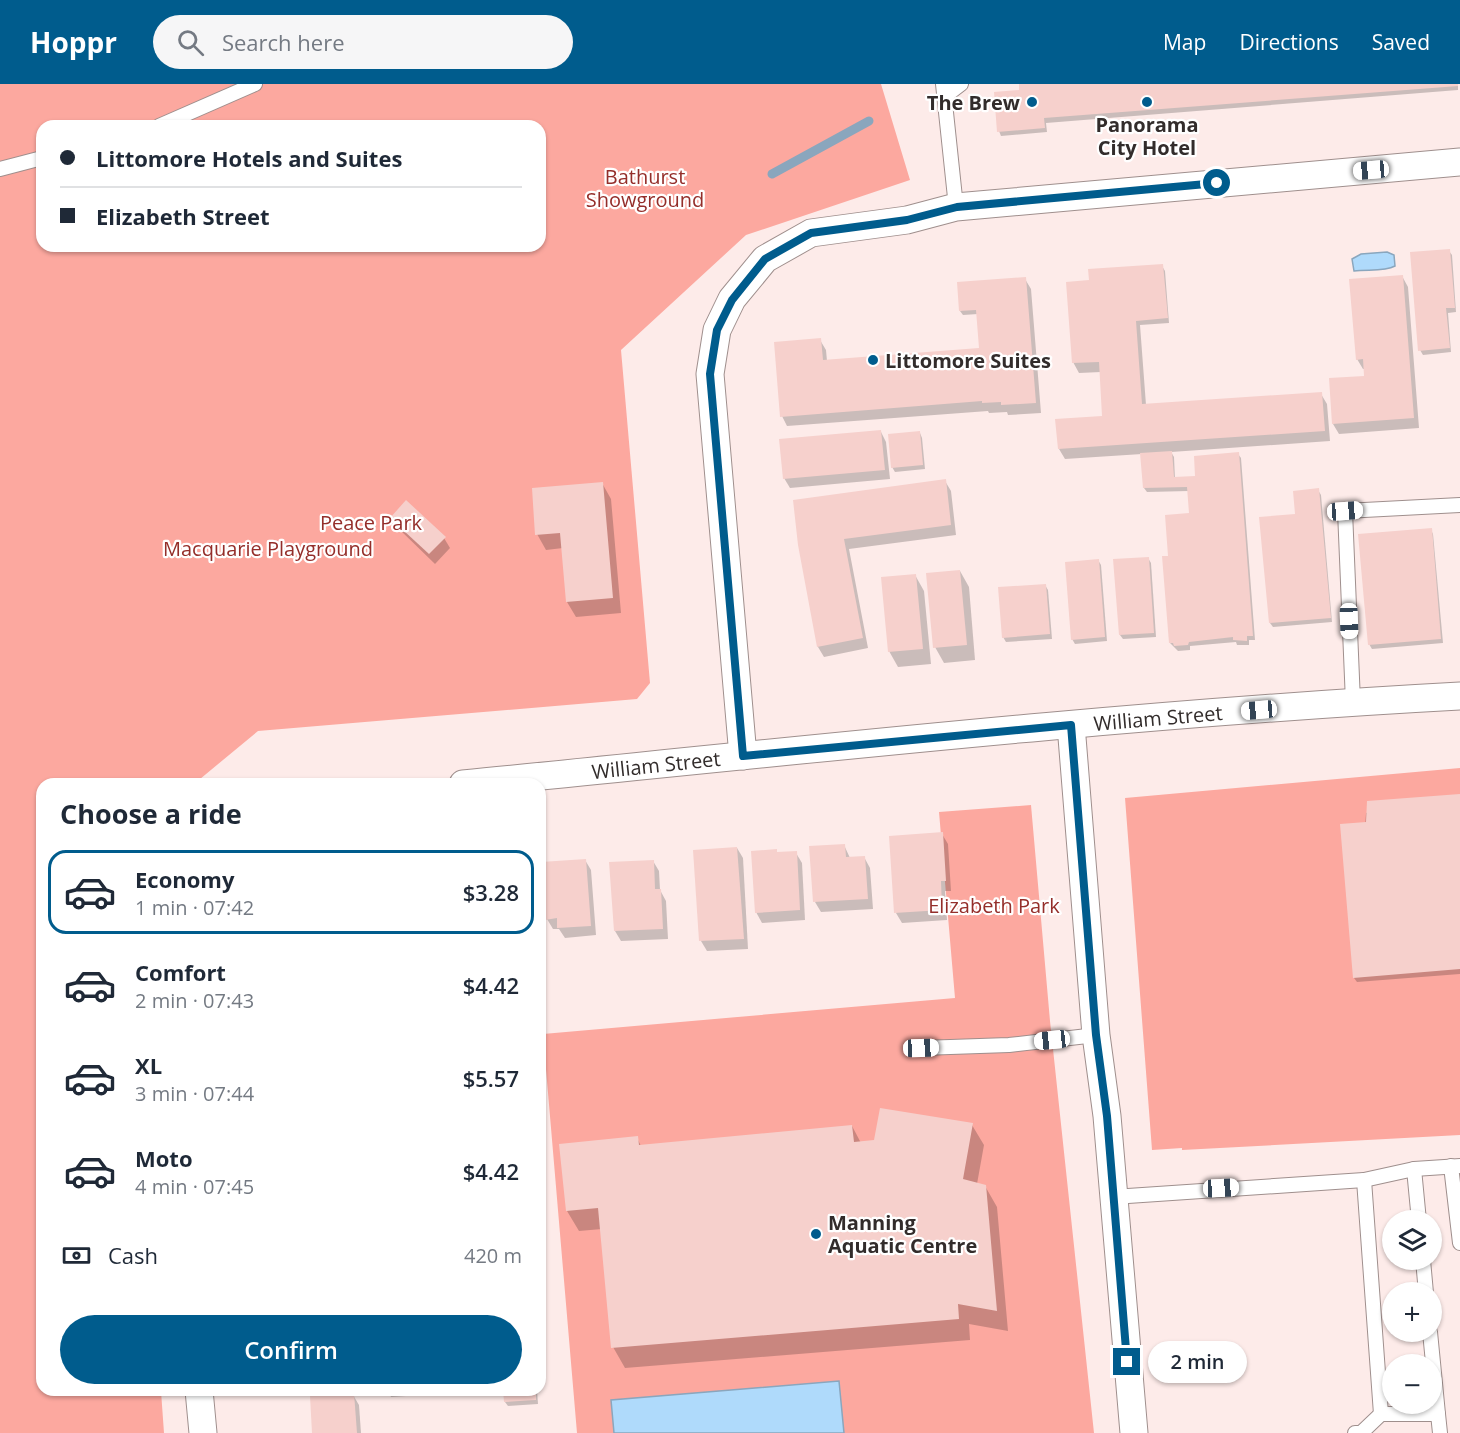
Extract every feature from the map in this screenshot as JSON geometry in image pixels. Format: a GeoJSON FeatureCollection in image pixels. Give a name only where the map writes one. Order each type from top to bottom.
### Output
{"type":"FeatureCollection","features":[{"type":"Feature","properties":{"kind":"street"},"geometry":{"type":"LineString","coordinates":[[743,756],[710,374],[717,330],[732,300],[765,259],[811,233],[907,220],[957,207],[1460,162]]}},
{"type":"Feature","properties":{"kind":"street","name":"William Street"},"geometry":{"type":"LineString","coordinates":[[523,778],[1071,725],[1353,702],[1460,696]]}},
{"type":"Feature","properties":{"kind":"street"},"geometry":{"type":"LineString","coordinates":[[1071,725],[1096,1035],[1107,1116],[1134,1433]]}},
{"type":"Feature","properties":{"kind":"street"},"geometry":{"type":"LineString","coordinates":[[199,1396],[202,1433]]}},
{"type":"Feature","properties":{"kind":"lane"},"geometry":{"type":"LineString","coordinates":[[173,120],[255,84]]}},
{"type":"Feature","properties":{"kind":"lane"},"geometry":{"type":"LineString","coordinates":[[957,207],[944,90],[961,84]]}},
{"type":"Feature","properties":{"kind":"lane"},"geometry":{"type":"LineString","coordinates":[[0,169],[36,160]]}},
{"type":"Feature","properties":{"kind":"lane"},"geometry":{"type":"LineString","coordinates":[[1353,702],[1345,511],[1460,505]]}},
{"type":"Feature","properties":{"kind":"lane"},"geometry":{"type":"LineString","coordinates":[[921,1048],[1009,1045],[1096,1035]]}},
{"type":"Feature","properties":{"kind":"lane"},"geometry":{"type":"LineString","coordinates":[[1113,1197],[1364,1180],[1414,1169],[1456,1166],[1460,1243]]}},
{"type":"Feature","properties":{"kind":"lane"},"geometry":{"type":"LineString","coordinates":[[1414,1169],[1418,1210]]}},
{"type":"Feature","properties":{"kind":"lane"},"geometry":{"type":"LineString","coordinates":[[1356,1433],[1361,1432],[1381,1414],[1364,1180]]}},
{"type":"Feature","properties":{"kind":"lane"},"geometry":{"type":"LineString","coordinates":[[1438,1414],[1440,1433]]}},
{"type":"Feature","properties":{"kind":"green space","name":"Peace Park"},"geometry":{"type":"Polygon","coordinates":[[[0,84],[881,84],[910,180],[746,235],[621,350],[650,683],[637,699],[258,731],[201,778],[36,778],[36,1396],[161,1396],[164,1433],[0,1433],[0,84]]]}},
{"type":"Feature","properties":{"kind":"green space"},"geometry":{"type":"Polygon","coordinates":[[[1460,768],[1460,1135],[1152,1150],[1125,798],[1460,768]]]}},
{"type":"Feature","properties":{"kind":"green space","name":"Manning Aquatic Centre"},"geometry":{"type":"Polygon","coordinates":[[[1031,805],[1050,1021],[1094,1433],[577,1433],[546,1069],[546,1034],[955,998],[939,812],[1031,805]]]}},
{"type":"Feature","properties":{"kind":"water"},"geometry":{"type":"Polygon","coordinates":[[[1387,252],[1394,255],[1395,266],[1381,270],[1354,271],[1352,259],[1361,254],[1387,252]]]}},
{"type":"Feature","properties":{"kind":"water"},"geometry":{"type":"Polygon","coordinates":[[[839,1381],[844,1433],[614,1433],[611,1400],[839,1381]]]}},
{"type":"Feature","properties":{"kind":"building","name":"Panorama City Hotel"},"geometry":{"type":"Polygon","coordinates":[[[1019,84],[1458,84],[1458,86],[1044,118],[1045,128],[997,132],[994,92],[1019,90],[1019,84]]]}},
{"type":"Feature","properties":{"kind":"building"},"geometry":{"type":"Polygon","coordinates":[[[1450,249],[1455,308],[1446,308],[1450,348],[1418,351],[1410,252],[1450,249]]]}},
{"type":"Feature","properties":{"kind":"building"},"geometry":{"type":"Polygon","coordinates":[[[1163,264],[1168,318],[1136,321],[1142,404],[1322,392],[1325,431],[1058,449],[1055,419],[1102,416],[1099,362],[1072,363],[1066,282],[1089,280],[1088,269],[1163,264]]]}},
{"type":"Feature","properties":{"kind":"building"},"geometry":{"type":"Polygon","coordinates":[[[1403,275],[1414,418],[1332,424],[1329,378],[1364,376],[1363,359],[1356,360],[1349,279],[1403,275]]]}},
{"type":"Feature","properties":{"kind":"building"},"geometry":{"type":"Polygon","coordinates":[[[1026,277],[1036,403],[1001,405],[1001,402],[982,403],[982,401],[780,417],[774,342],[821,338],[823,360],[979,348],[976,310],[959,311],[957,282],[1026,277]]]}},
{"type":"Feature","properties":{"kind":"building"},"geometry":{"type":"Polygon","coordinates":[[[881,430],[885,470],[783,479],[779,439],[881,430]]]}},
{"type":"Feature","properties":{"kind":"building"},"geometry":{"type":"Polygon","coordinates":[[[920,431],[923,465],[891,468],[888,434],[920,431]]]}},
{"type":"Feature","properties":{"kind":"building"},"geometry":{"type":"Polygon","coordinates":[[[1172,451],[1174,477],[1195,476],[1194,456],[1239,452],[1253,636],[1247,636],[1247,641],[1233,640],[1233,637],[1189,642],[1188,645],[1174,646],[1173,643],[1169,643],[1162,556],[1168,556],[1165,515],[1189,513],[1187,487],[1143,488],[1140,453],[1172,451]]]}},
{"type":"Feature","properties":{"kind":"building"},"geometry":{"type":"Polygon","coordinates":[[[946,479],[951,525],[844,539],[863,638],[817,647],[798,545],[793,500],[946,479]]]}},
{"type":"Feature","properties":{"kind":"building"},"geometry":{"type":"Polygon","coordinates":[[[603,482],[613,598],[566,602],[560,533],[535,535],[532,488],[603,482]]]}},
{"type":"Feature","properties":{"kind":"building"},"geometry":{"type":"Polygon","coordinates":[[[1319,488],[1331,618],[1269,623],[1259,517],[1295,514],[1293,491],[1319,488]]]}},
{"type":"Feature","properties":{"kind":"building"},"geometry":{"type":"Polygon","coordinates":[[[406,500],[446,537],[429,554],[390,518],[406,500]]]}},
{"type":"Feature","properties":{"kind":"building"},"geometry":{"type":"Polygon","coordinates":[[[1432,528],[1441,639],[1368,645],[1358,534],[1432,528]]]}},
{"type":"Feature","properties":{"kind":"building"},"geometry":{"type":"Polygon","coordinates":[[[1149,557],[1154,633],[1119,635],[1113,559],[1149,557]]]}},
{"type":"Feature","properties":{"kind":"building"},"geometry":{"type":"Polygon","coordinates":[[[1099,559],[1105,637],[1071,640],[1065,562],[1099,559]]]}},
{"type":"Feature","properties":{"kind":"building"},"geometry":{"type":"Polygon","coordinates":[[[960,570],[967,645],[933,648],[926,573],[960,570]]]}},
{"type":"Feature","properties":{"kind":"building"},"geometry":{"type":"Polygon","coordinates":[[[916,574],[923,649],[888,652],[881,577],[916,574]]]}},
{"type":"Feature","properties":{"kind":"building"},"geometry":{"type":"Polygon","coordinates":[[[1046,584],[1050,634],[1002,638],[998,587],[1046,584]]]}},
{"type":"Feature","properties":{"kind":"building"},"geometry":{"type":"Polygon","coordinates":[[[1460,794],[1460,969],[1353,978],[1340,824],[1366,822],[1367,801],[1460,794]]]}},
{"type":"Feature","properties":{"kind":"building"},"geometry":{"type":"Polygon","coordinates":[[[943,832],[946,881],[941,881],[942,910],[894,913],[889,836],[943,832]]]}},
{"type":"Feature","properties":{"kind":"building"},"geometry":{"type":"Polygon","coordinates":[[[845,844],[846,857],[865,856],[868,899],[813,902],[809,846],[845,844]]]}},
{"type":"Feature","properties":{"kind":"building"},"geometry":{"type":"Polygon","coordinates":[[[737,847],[744,939],[699,941],[693,850],[737,847]]]}},
{"type":"Feature","properties":{"kind":"building"},"geometry":{"type":"Polygon","coordinates":[[[777,849],[777,852],[797,851],[800,910],[755,913],[751,851],[777,849]]]}},
{"type":"Feature","properties":{"kind":"building"},"geometry":{"type":"Polygon","coordinates":[[[586,859],[591,926],[557,928],[557,918],[546,920],[546,862],[586,859]]]}},
{"type":"Feature","properties":{"kind":"building"},"geometry":{"type":"Polygon","coordinates":[[[654,860],[655,889],[661,889],[663,929],[614,931],[609,862],[654,860]]]}},
{"type":"Feature","properties":{"kind":"building"},"geometry":{"type":"Polygon","coordinates":[[[880,1108],[973,1123],[963,1179],[986,1185],[997,1311],[958,1304],[959,1319],[611,1348],[598,1208],[566,1211],[559,1144],[638,1136],[639,1145],[852,1125],[854,1142],[874,1140],[880,1108]]]}},
{"type":"Feature","properties":{"kind":"building"},"geometry":{"type":"Polygon","coordinates":[[[310,1396],[354,1396],[357,1433],[312,1433],[310,1396]]]}},
{"type":"Feature","properties":{"kind":"building"},"geometry":{"type":"Polygon","coordinates":[[[504,1396],[536,1396],[536,1400],[504,1402],[504,1396]]]}},
{"type":"Feature","properties":{"kind":"waterway"},"geometry":{"type":"LineString","coordinates":[[772,174],[869,121]]}},
{"type":"Feature","properties":{"kind":"place","name":"The Brew"},"geometry":{"type":"Point","coordinates":[1032,102]}},
{"type":"Feature","properties":{"kind":"place","name":"Panorama City Hotel"},"geometry":{"type":"Point","coordinates":[1147,102]}},
{"type":"Feature","properties":{"kind":"place","name":"Littomore Suites"},"geometry":{"type":"Point","coordinates":[873,360]}},
{"type":"Feature","properties":{"kind":"place","name":"Manning Aquatic Centre"},"geometry":{"type":"Point","coordinates":[816,1234]}},
{"type":"Feature","properties":{"kind":"route"},"geometry":{"type":"LineString","coordinates":[[1127,1362],[1107,1116],[1096,1035],[1071,725],[743,756],[710,374],[717,330],[732,300],[765,259],[811,233],[907,220],[957,207],[1217,183]]}},
{"type":"Feature","properties":{"kind":"park label","name":"Bathurst Showground"},"geometry":{"type":"Point","coordinates":[645,188]}},
{"type":"Feature","properties":{"kind":"park label","name":"Macquarie Playground"},"geometry":{"type":"Point","coordinates":[268,548]}},
{"type":"Feature","properties":{"kind":"park label","name":"Elizabeth Park"},"geometry":{"type":"Point","coordinates":[994,905]}}]}
